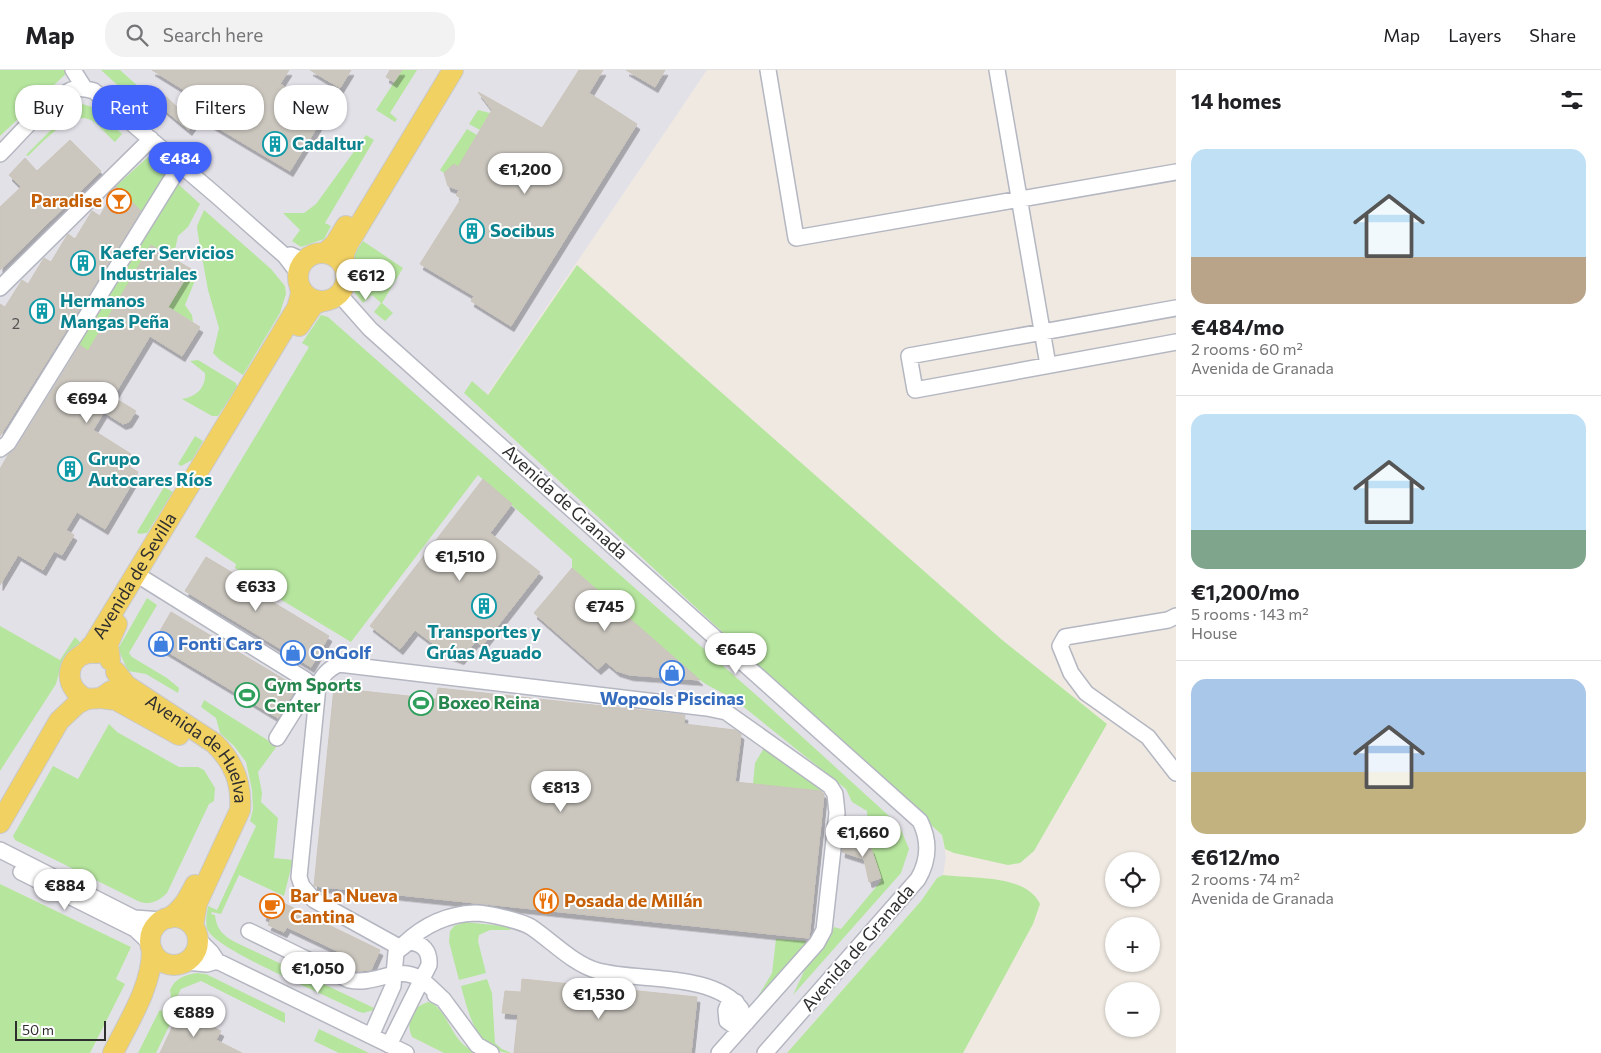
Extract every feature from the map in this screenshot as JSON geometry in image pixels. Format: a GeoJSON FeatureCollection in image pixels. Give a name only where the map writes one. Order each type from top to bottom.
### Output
{"type":"FeatureCollection","features":[{"type":"Feature","properties":{"kind":"main road"},"geometry":{"type":"LineString","coordinates":[[325,253],[335,244],[440,70]]}},
{"type":"Feature","properties":{"kind":"main road"},"geometry":{"type":"LineString","coordinates":[[344,266],[336,257],[325,253],[313,254],[301,274],[310,298],[330,298],[346,280],[344,254],[348,244],[453,70]]}},
{"type":"Feature","properties":{"kind":"main road","name":"Avenida de Sevilla"},"geometry":{"type":"LineString","coordinates":[[85,653],[94,643],[297,308],[301,294],[301,274]]}},
{"type":"Feature","properties":{"kind":"main road","name":"Avenida de Sevilla"},"geometry":{"type":"LineString","coordinates":[[113,666],[108,644],[112,632],[309,310],[314,304],[330,298]]}},
{"type":"Feature","properties":{"kind":"main road"},"geometry":{"type":"LineString","coordinates":[[0,799],[61,698],[70,680],[71,667],[74,661],[85,653],[98,653],[113,666],[116,678],[111,691],[68,710],[59,721],[0,823]]}},
{"type":"Feature","properties":{"kind":"main road","name":"Avenida de Huelva"},"geometry":{"type":"LineString","coordinates":[[113,666],[126,686],[214,743],[224,752],[237,777],[241,798],[240,810],[198,903],[195,933]]}},
{"type":"Feature","properties":{"kind":"main road"},"geometry":{"type":"LineString","coordinates":[[70,680],[76,692],[94,699]]}},
{"type":"Feature","properties":{"kind":"main road","name":"Avenida de Huelva"},"geometry":{"type":"LineString","coordinates":[[94,699],[116,700],[204,749],[219,762],[228,780],[231,800],[227,819],[189,898],[178,912],[165,919]]}},
{"type":"Feature","properties":{"kind":"main road"},"geometry":{"type":"LineString","coordinates":[[113,1053],[148,980],[152,963],[151,946],[153,930],[165,919],[182,918],[195,933],[195,952],[163,976],[126,1053]]}},
{"type":"Feature","properties":{"kind":"main road"},"geometry":{"type":"LineString","coordinates":[[151,946],[160,961],[172,965],[182,963]]}},
{"type":"Feature","properties":{"kind":"street"},"geometry":{"type":"LineString","coordinates":[[73,70],[85,89]]}},
{"type":"Feature","properties":{"kind":"street"},"geometry":{"type":"LineString","coordinates":[[768,70],[796,238],[1176,172]]}},
{"type":"Feature","properties":{"kind":"street"},"geometry":{"type":"LineString","coordinates":[[997,70],[1048,365]]}},
{"type":"Feature","properties":{"kind":"street"},"geometry":{"type":"LineString","coordinates":[[0,154],[50,105],[72,90],[85,89],[94,91],[181,164],[285,256],[291,255],[301,274]]}},
{"type":"Feature","properties":{"kind":"street"},"geometry":{"type":"LineString","coordinates":[[0,288],[151,139]]}},
{"type":"Feature","properties":{"kind":"street"},"geometry":{"type":"LineString","coordinates":[[0,449],[8,443],[181,164]]}},
{"type":"Feature","properties":{"kind":"street","name":"Avenida de Granada"},"geometry":{"type":"LineString","coordinates":[[330,298],[354,320],[370,329],[920,821],[928,846],[926,864],[918,879],[765,1053]]}},
{"type":"Feature","properties":{"kind":"street"},"geometry":{"type":"LineString","coordinates":[[1176,308],[909,356],[915,390],[1176,342]]}},
{"type":"Feature","properties":{"kind":"street"},"geometry":{"type":"LineString","coordinates":[[144,579],[304,678],[308,683],[307,690],[277,738]]}},
{"type":"Feature","properties":{"kind":"street"},"geometry":{"type":"LineString","coordinates":[[1176,616],[1168,620],[1065,637],[1060,646],[1071,673],[1086,693],[1148,737],[1176,774]]}},
{"type":"Feature","properties":{"kind":"street"},"geometry":{"type":"LineString","coordinates":[[443,999],[425,948],[415,943],[402,946],[314,900],[302,886],[299,877],[318,686],[325,672],[339,664],[707,708],[726,712],[823,780],[835,794],[837,804],[824,930],[817,943],[719,1053]]}},
{"type":"Feature","properties":{"kind":"street"},"geometry":{"type":"LineString","coordinates":[[0,850],[134,918],[165,919]]}},
{"type":"Feature","properties":{"kind":"street"},"geometry":{"type":"LineString","coordinates":[[0,860],[135,929],[151,946]]}},
{"type":"Feature","properties":{"kind":"street"},"geometry":{"type":"LineString","coordinates":[[371,1036],[393,986],[395,973],[394,957],[402,946],[419,930],[438,920],[476,913],[529,926],[566,953],[596,970],[698,984],[724,993],[742,1009],[742,1027]]}},
{"type":"Feature","properties":{"kind":"street"},"geometry":{"type":"LineString","coordinates":[[389,1045],[422,980],[430,959],[438,920]]}},
{"type":"Feature","properties":{"kind":"street"},"geometry":{"type":"LineString","coordinates":[[249,931],[348,980],[362,982],[395,973],[410,974],[422,980],[443,999],[478,1045],[491,1053]]}},
{"type":"Feature","properties":{"kind":"street"},"geometry":{"type":"LineString","coordinates":[[195,933],[217,961],[406,1053]]}},
{"type":"Feature","properties":{"kind":"street"},"geometry":{"type":"LineString","coordinates":[[182,963],[207,964],[217,961]]}},
{"type":"Feature","properties":{"kind":"street"},"geometry":{"type":"LineString","coordinates":[[411,1001],[423,994],[437,995],[443,999]]}},
{"type":"Feature","properties":{"kind":"shaded area"},"geometry":{"type":"Polygon","coordinates":[[[70,70],[707,70],[487,395],[472,382],[464,393],[942,835],[946,857],[943,875],[937,878],[921,901],[787,1053],[90,1053],[125,984],[116,979],[131,947],[0,884],[0,136],[15,122],[15,130],[82,130],[82,85],[54,85],[70,70]]]}},
{"type":"Feature","properties":{"kind":"green space"},"geometry":{"type":"Polygon","coordinates":[[[0,70],[70,70],[54,85],[15,85],[15,122],[0,136],[0,70]]]}},
{"type":"Feature","properties":{"kind":"green space"},"geometry":{"type":"Polygon","coordinates":[[[101,70],[120,70],[137,85],[117,85],[101,70]]]}},
{"type":"Feature","properties":{"kind":"green space"},"geometry":{"type":"Polygon","coordinates":[[[402,70],[417,70],[390,113],[397,119],[395,122],[376,110],[402,70]]]}},
{"type":"Feature","properties":{"kind":"green space"},"geometry":{"type":"Polygon","coordinates":[[[82,104],[92,107],[92,121],[82,118],[82,104]]]}},
{"type":"Feature","properties":{"kind":"green space"},"geometry":{"type":"Polygon","coordinates":[[[478,110],[490,113],[480,130],[469,124],[478,110]]]}},
{"type":"Feature","properties":{"kind":"green space"},"geometry":{"type":"Polygon","coordinates":[[[467,129],[477,135],[465,155],[463,169],[454,165],[444,173],[440,170],[467,129]]]}},
{"type":"Feature","properties":{"kind":"green space"},"geometry":{"type":"Polygon","coordinates":[[[51,130],[56,130],[28,156],[26,155],[51,130]]]}},
{"type":"Feature","properties":{"kind":"green space"},"geometry":{"type":"Polygon","coordinates":[[[102,130],[118,130],[122,134],[115,142],[102,130]]]}},
{"type":"Feature","properties":{"kind":"green space"},"geometry":{"type":"Polygon","coordinates":[[[366,135],[374,140],[325,223],[331,226],[324,239],[301,247],[292,241],[300,230],[283,213],[304,213],[316,204],[366,135]]]}},
{"type":"Feature","properties":{"kind":"green space"},"geometry":{"type":"Polygon","coordinates":[[[148,157],[168,176],[144,215],[116,186],[148,157]]]}},
{"type":"Feature","properties":{"kind":"green space"},"geometry":{"type":"Polygon","coordinates":[[[177,183],[200,204],[188,227],[178,236],[173,258],[151,245],[88,351],[78,345],[177,183]]]}},
{"type":"Feature","properties":{"kind":"green space"},"geometry":{"type":"Polygon","coordinates":[[[204,210],[271,269],[285,286],[286,294],[280,313],[243,375],[220,360],[213,353],[219,328],[208,290],[197,226],[204,210]]]}},
{"type":"Feature","properties":{"kind":"green space"},"geometry":{"type":"Polygon","coordinates":[[[363,241],[403,268],[382,303],[393,313],[385,321],[374,312],[381,303],[372,295],[363,303],[354,292],[352,258],[363,241]]]}},
{"type":"Feature","properties":{"kind":"green space"},"geometry":{"type":"Polygon","coordinates":[[[577,265],[1001,639],[1107,724],[1034,851],[1020,863],[1008,865],[954,853],[945,849],[942,835],[464,393],[472,381],[488,395],[577,265]]]}},
{"type":"Feature","properties":{"kind":"green space"},"geometry":{"type":"Polygon","coordinates":[[[191,269],[196,278],[185,305],[192,315],[193,322],[168,307],[191,269]]]}},
{"type":"Feature","properties":{"kind":"green space"},"geometry":{"type":"Polygon","coordinates":[[[321,315],[328,317],[765,703],[899,825],[909,849],[901,873],[793,995],[807,965],[829,938],[834,927],[841,929],[881,881],[871,848],[873,835],[868,833],[867,811],[852,802],[846,789],[740,704],[700,680],[572,568],[572,559],[478,475],[351,642],[280,599],[281,597],[235,568],[236,564],[195,537],[309,347],[302,343],[321,315]]]}},
{"type":"Feature","properties":{"kind":"green space"},"geometry":{"type":"Polygon","coordinates":[[[198,360],[236,383],[237,387],[218,416],[212,416],[182,399],[196,394],[204,383],[205,373],[190,361],[198,360]]]}},
{"type":"Feature","properties":{"kind":"green space"},"geometry":{"type":"Polygon","coordinates":[[[195,436],[203,441],[192,460],[181,466],[178,464],[195,436]]]}},
{"type":"Feature","properties":{"kind":"green space"},"geometry":{"type":"Polygon","coordinates":[[[164,487],[173,492],[147,533],[139,534],[137,532],[164,487]]]}},
{"type":"Feature","properties":{"kind":"green space"},"geometry":{"type":"Polygon","coordinates":[[[147,598],[157,605],[129,653],[132,657],[167,678],[179,688],[178,693],[146,674],[128,671],[118,649],[147,598]]]}},
{"type":"Feature","properties":{"kind":"green space"},"geometry":{"type":"Polygon","coordinates":[[[0,626],[60,660],[75,637],[81,643],[68,652],[63,659],[56,684],[0,771],[0,626]]]}},
{"type":"Feature","properties":{"kind":"green space"},"geometry":{"type":"Polygon","coordinates":[[[204,700],[277,746],[258,772],[262,793],[261,802],[278,818],[274,858],[293,860],[284,896],[239,875],[221,914],[212,912],[211,914],[215,915],[217,925],[232,940],[374,1008],[374,1010],[363,1013],[357,1011],[278,974],[218,941],[207,929],[208,906],[217,910],[256,826],[250,821],[253,809],[252,790],[246,762],[234,746],[220,733],[216,718],[201,707],[204,700]]]}},
{"type":"Feature","properties":{"kind":"green space"},"geometry":{"type":"Polygon","coordinates":[[[109,724],[117,732],[179,767],[198,767],[204,770],[215,788],[214,801],[209,804],[167,893],[150,903],[138,901],[15,840],[13,836],[53,766],[78,779],[109,724]]]}},
{"type":"Feature","properties":{"kind":"green space"},"geometry":{"type":"Polygon","coordinates":[[[764,748],[770,749],[824,791],[753,784],[755,763],[764,748]]]}},
{"type":"Feature","properties":{"kind":"green space"},"geometry":{"type":"Polygon","coordinates":[[[943,875],[983,878],[1011,883],[1023,887],[1033,894],[1040,904],[1033,924],[963,1053],[787,1053],[921,901],[937,878],[943,875]]]}},
{"type":"Feature","properties":{"kind":"green space"},"geometry":{"type":"Polygon","coordinates":[[[0,884],[131,947],[116,979],[125,984],[90,1053],[0,1053],[0,884]]]}},
{"type":"Feature","properties":{"kind":"green space"},"geometry":{"type":"Polygon","coordinates":[[[465,922],[512,927],[510,930],[490,930],[479,935],[478,941],[486,973],[459,980],[449,942],[450,931],[454,926],[465,922]]]}},
{"type":"Feature","properties":{"kind":"green space"},"geometry":{"type":"Polygon","coordinates":[[[776,939],[806,941],[803,948],[760,998],[757,998],[772,973],[776,939]]]}},
{"type":"Feature","properties":{"kind":"green space"},"geometry":{"type":"Polygon","coordinates":[[[197,973],[206,974],[285,1013],[285,1023],[201,981],[181,989],[175,1001],[171,998],[170,990],[178,980],[197,973]]]}},
{"type":"Feature","properties":{"kind":"green space"},"geometry":{"type":"Polygon","coordinates":[[[487,979],[492,993],[495,1043],[511,1053],[499,1051],[482,1039],[467,1007],[461,986],[487,979]]]}},
{"type":"Feature","properties":{"kind":"green space"},"geometry":{"type":"Polygon","coordinates":[[[428,1002],[438,1007],[456,1036],[476,1053],[444,1053],[412,1037],[409,1025],[411,1015],[418,1007],[428,1002]]]}},
{"type":"Feature","properties":{"kind":"green space"},"geometry":{"type":"Polygon","coordinates":[[[171,1010],[168,1016],[173,1018],[156,1053],[138,1053],[159,1011],[171,1010]]]}},
{"type":"Feature","properties":{"kind":"green space"},"geometry":{"type":"Polygon","coordinates":[[[319,1029],[369,1053],[339,1053],[314,1041],[319,1029]]]}},
{"type":"Feature","properties":{"kind":"building"},"geometry":{"type":"Polygon","coordinates":[[[152,70],[289,70],[280,84],[282,85],[274,85],[274,130],[315,130],[290,171],[221,130],[264,130],[264,85],[177,86],[152,70]]]}},
{"type":"Feature","properties":{"kind":"building"},"geometry":{"type":"Polygon","coordinates":[[[310,70],[351,70],[342,85],[335,85],[310,70]]]}},
{"type":"Feature","properties":{"kind":"building"},"geometry":{"type":"Polygon","coordinates":[[[390,70],[402,70],[394,82],[386,77],[390,70]]]}},
{"type":"Feature","properties":{"kind":"building"},"geometry":{"type":"Polygon","coordinates":[[[579,70],[603,70],[589,93],[637,124],[511,326],[471,301],[474,296],[420,264],[461,199],[456,195],[459,190],[448,186],[444,173],[454,164],[458,167],[492,110],[478,92],[542,128],[579,70]]]}},
{"type":"Feature","properties":{"kind":"building"},"geometry":{"type":"Polygon","coordinates":[[[626,70],[665,70],[655,87],[626,70]]]}},
{"type":"Feature","properties":{"kind":"building"},"geometry":{"type":"Polygon","coordinates":[[[167,98],[177,107],[177,120],[167,112],[167,98]]]}},
{"type":"Feature","properties":{"kind":"building"},"geometry":{"type":"Polygon","coordinates":[[[70,140],[101,171],[0,270],[0,207],[21,187],[9,175],[25,158],[37,171],[70,140]]]}},
{"type":"Feature","properties":{"kind":"building"},"geometry":{"type":"Polygon","coordinates":[[[116,186],[141,211],[0,436],[0,304],[5,307],[22,280],[28,284],[44,258],[51,262],[68,234],[75,239],[92,211],[100,216],[116,186]]]}},
{"type":"Feature","properties":{"kind":"building"},"geometry":{"type":"Polygon","coordinates":[[[151,245],[191,269],[168,307],[200,327],[182,356],[150,336],[113,397],[136,411],[129,422],[123,424],[104,412],[93,430],[131,454],[125,464],[138,472],[105,529],[77,512],[66,530],[74,535],[62,555],[54,551],[43,570],[18,555],[0,585],[0,469],[8,455],[16,448],[80,345],[88,351],[151,245]]]}},
{"type":"Feature","properties":{"kind":"building"},"geometry":{"type":"Polygon","coordinates":[[[483,479],[512,504],[490,533],[540,572],[482,646],[476,641],[461,659],[447,654],[415,630],[400,649],[370,626],[483,479]]]}},
{"type":"Feature","properties":{"kind":"building"},"geometry":{"type":"Polygon","coordinates":[[[206,557],[268,594],[266,598],[329,636],[311,667],[185,591],[206,557]]]}},
{"type":"Feature","properties":{"kind":"building"},"geometry":{"type":"Polygon","coordinates":[[[572,568],[700,680],[630,675],[617,671],[606,662],[598,669],[534,613],[572,568]]]}},
{"type":"Feature","properties":{"kind":"building"},"geometry":{"type":"Polygon","coordinates":[[[171,612],[297,687],[278,718],[153,643],[171,612]]]}},
{"type":"Feature","properties":{"kind":"building"},"geometry":{"type":"Polygon","coordinates":[[[334,688],[436,699],[438,688],[685,715],[684,724],[735,730],[741,734],[735,782],[821,791],[824,794],[809,938],[314,886],[334,688]]]}},
{"type":"Feature","properties":{"kind":"building"},"geometry":{"type":"Polygon","coordinates":[[[844,839],[871,848],[881,878],[869,882],[864,859],[842,852],[844,839]]]}},
{"type":"Feature","properties":{"kind":"building"},"geometry":{"type":"Polygon","coordinates":[[[271,897],[380,950],[371,970],[356,971],[343,965],[348,956],[287,927],[284,932],[268,925],[271,919],[263,915],[271,897]]]}},
{"type":"Feature","properties":{"kind":"building"},"geometry":{"type":"Polygon","coordinates":[[[522,979],[697,997],[691,1053],[514,1053],[518,1014],[502,1013],[505,991],[521,992],[522,979]]]}},
{"type":"Feature","properties":{"kind":"building"},"geometry":{"type":"Polygon","coordinates":[[[189,1014],[221,1031],[216,1040],[242,1053],[160,1053],[178,1015],[186,1019],[189,1014]]]}},
{"type":"Feature","properties":{"kind":"place","name":"Cadaltur"},"geometry":{"type":"Point","coordinates":[275,144]}},
{"type":"Feature","properties":{"kind":"place","name":"Paradise"},"geometry":{"type":"Point","coordinates":[119,201]}},
{"type":"Feature","properties":{"kind":"place","name":"Socibus"},"geometry":{"type":"Point","coordinates":[472,231]}},
{"type":"Feature","properties":{"kind":"place","name":"Kaefer Servicios Industriales"},"geometry":{"type":"Point","coordinates":[83,263]}},
{"type":"Feature","properties":{"kind":"place","name":"Hermanos Mangas Peña"},"geometry":{"type":"Point","coordinates":[42,311]}},
{"type":"Feature","properties":{"kind":"place","name":"Grupo Autocares Ríos"},"geometry":{"type":"Point","coordinates":[70,469]}},
{"type":"Feature","properties":{"kind":"place","name":"Transportes y Grúas Aguado"},"geometry":{"type":"Point","coordinates":[484,606]}},
{"type":"Feature","properties":{"kind":"place","name":"Fonti Cars"},"geometry":{"type":"Point","coordinates":[161,644]}},
{"type":"Feature","properties":{"kind":"place","name":"OnGolf"},"geometry":{"type":"Point","coordinates":[293,653]}},
{"type":"Feature","properties":{"kind":"place","name":"Wopools Piscinas"},"geometry":{"type":"Point","coordinates":[672,673]}},
{"type":"Feature","properties":{"kind":"place","name":"Gym Sports Center"},"geometry":{"type":"Point","coordinates":[247,695]}},
{"type":"Feature","properties":{"kind":"place","name":"Boxeo Reina"},"geometry":{"type":"Point","coordinates":[421,703]}},
{"type":"Feature","properties":{"kind":"place","name":"Posada de Millán"},"geometry":{"type":"Point","coordinates":[546,901]}},
{"type":"Feature","properties":{"kind":"place","name":"Bar La Nueva Cantina"},"geometry":{"type":"Point","coordinates":[272,906]}}]}
